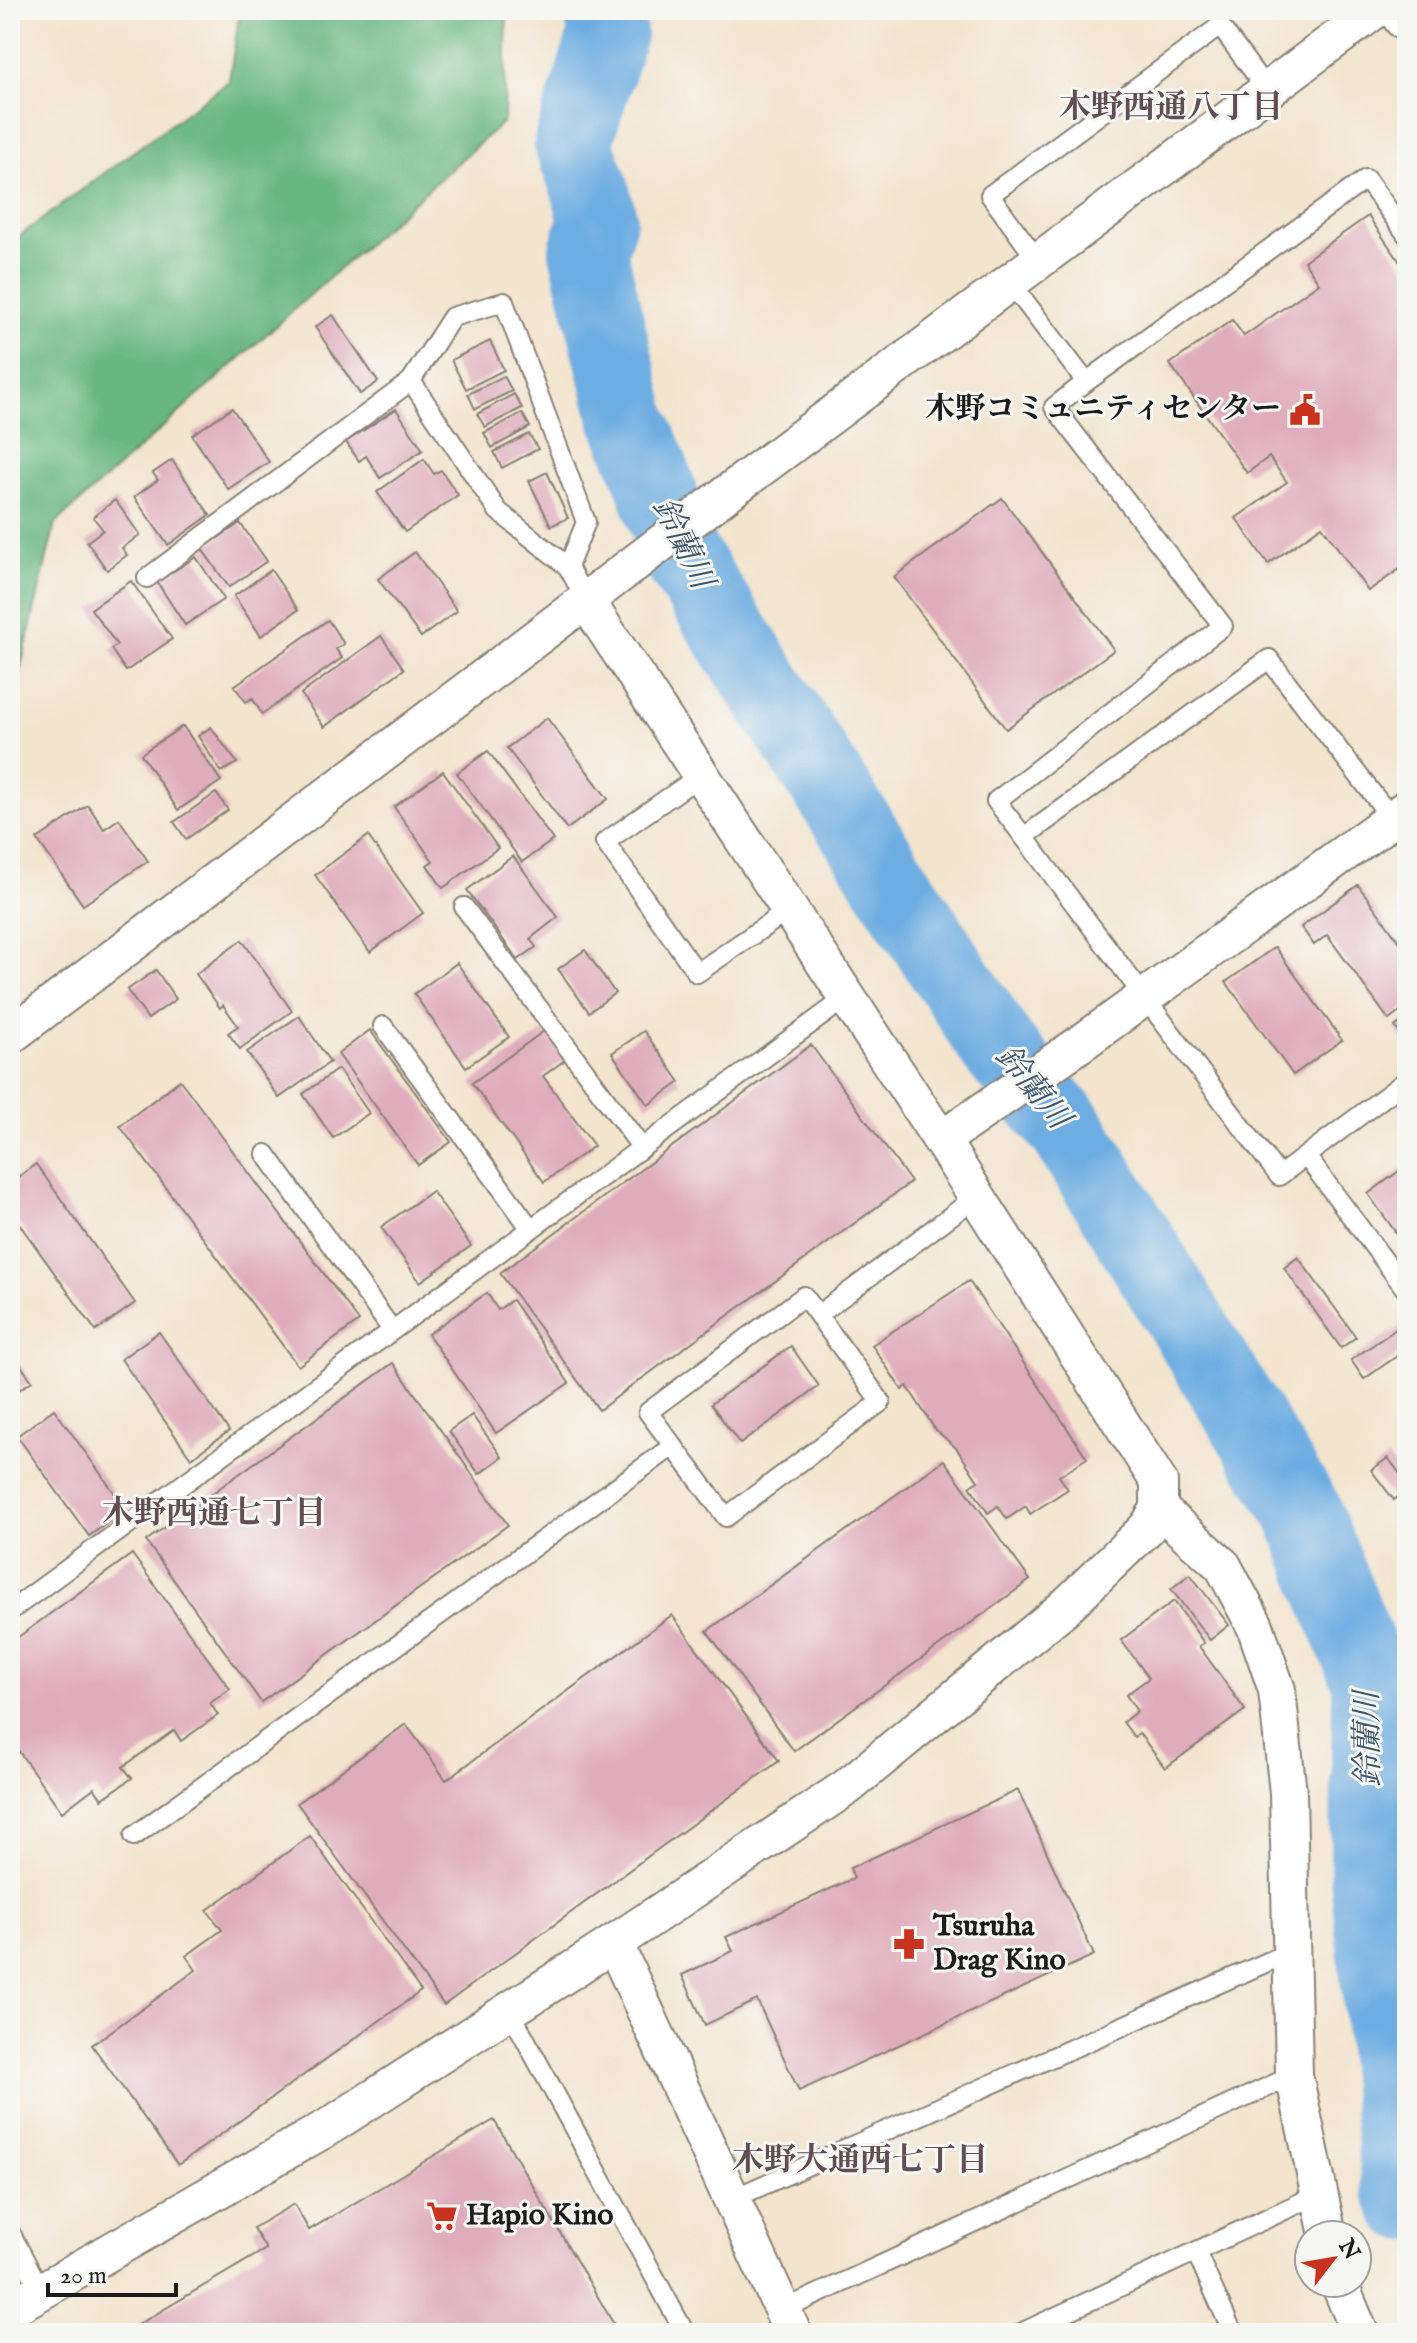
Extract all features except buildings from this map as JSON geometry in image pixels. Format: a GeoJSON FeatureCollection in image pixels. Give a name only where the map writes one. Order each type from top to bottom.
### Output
{"type":"FeatureCollection","features":[{"type":"Feature","properties":{"kind":"street"},"geometry":{"type":"LineString","coordinates":[[10,1036],[738,485],[1375,10]]}},
{"type":"Feature","properties":{"kind":"street"},"geometry":{"type":"LineString","coordinates":[[1400,10],[1407,19]]}},
{"type":"Feature","properties":{"kind":"street"},"geometry":{"type":"LineString","coordinates":[[25,2300],[330,2126],[614,1943],[847,1787],[1064,1608],[1147,1528],[1159,1509],[1159,1482],[941,1140],[587,602]]}},
{"type":"Feature","properties":{"kind":"street"},"geometry":{"type":"LineString","coordinates":[[941,1140],[1399,814]]}},
{"type":"Feature","properties":{"kind":"street"},"geometry":{"type":"LineString","coordinates":[[1159,1509],[1223,1566],[1255,1626],[1277,1690],[1288,1793],[1294,2075],[1324,2219]]}},
{"type":"Feature","properties":{"kind":"street"},"geometry":{"type":"LineString","coordinates":[[614,1943],[788,2321]]}},
{"type":"Feature","properties":{"kind":"street"},"geometry":{"type":"LineString","coordinates":[[1346,2299],[1360,2333]]}},
{"type":"Feature","properties":{"kind":"lane"},"geometry":{"type":"LineString","coordinates":[[1086,382],[1024,272],[990,195],[1220,26],[1267,90]]}},
{"type":"Feature","properties":{"kind":"lane"},"geometry":{"type":"LineString","coordinates":[[1407,235],[1366,179],[1054,407],[1223,626],[996,801],[1279,1176],[1407,1080]]}},
{"type":"Feature","properties":{"kind":"lane"},"geometry":{"type":"LineString","coordinates":[[147,578],[411,381],[452,317],[504,302],[586,522],[568,567]]}},
{"type":"Feature","properties":{"kind":"lane"},"geometry":{"type":"LineString","coordinates":[[411,381],[498,511],[568,567],[587,602]]}},
{"type":"Feature","properties":{"kind":"lane"},"geometry":{"type":"LineString","coordinates":[[1024,837],[1269,659],[1399,814]]}},
{"type":"Feature","properties":{"kind":"lane"},"geometry":{"type":"LineString","coordinates":[[701,775],[605,842],[697,973],[789,910]]}},
{"type":"Feature","properties":{"kind":"lane"},"geometry":{"type":"LineString","coordinates":[[464,907],[642,1148]]}},
{"type":"Feature","properties":{"kind":"lane"},"geometry":{"type":"LineString","coordinates":[[10,1611],[846,998]]}},
{"type":"Feature","properties":{"kind":"lane"},"geometry":{"type":"LineString","coordinates":[[383,1026],[531,1229]]}},
{"type":"Feature","properties":{"kind":"lane"},"geometry":{"type":"LineString","coordinates":[[266,1154],[392,1330]]}},
{"type":"Feature","properties":{"kind":"lane"},"geometry":{"type":"LineString","coordinates":[[1306,1156],[1407,1291]]}},
{"type":"Feature","properties":{"kind":"lane"},"geometry":{"type":"LineString","coordinates":[[818,1315],[976,1197]]}},
{"type":"Feature","properties":{"kind":"lane"},"geometry":{"type":"LineString","coordinates":[[804,1296],[818,1315],[881,1402],[726,1517],[648,1412],[804,1296]]}},
{"type":"Feature","properties":{"kind":"lane"},"geometry":{"type":"LineString","coordinates":[[134,1836],[673,1446]]}},
{"type":"Feature","properties":{"kind":"lane"},"geometry":{"type":"LineString","coordinates":[[732,2199],[1290,1952]]}},
{"type":"Feature","properties":{"kind":"lane"},"geometry":{"type":"LineString","coordinates":[[510,2011],[685,2333]]}},
{"type":"Feature","properties":{"kind":"lane"},"geometry":{"type":"LineString","coordinates":[[788,2321],[1281,2081]]}},
{"type":"Feature","properties":{"kind":"lane"},"geometry":{"type":"LineString","coordinates":[[1021,2333],[1319,2194]]}},
{"type":"Feature","properties":{"kind":"lane"},"geometry":{"type":"LineString","coordinates":[[10,2232],[25,2300]]}},
{"type":"Feature","properties":{"kind":"lane"},"geometry":{"type":"LineString","coordinates":[[1196,2252],[1233,2333]]}},
{"type":"Feature","properties":{"kind":"green space"},"geometry":{"type":"Polygon","coordinates":[[[240,10],[507,10],[504,121],[55,524],[10,713],[10,243],[229,81],[240,10]]]}},
{"type":"Feature","properties":{"kind":"waterway","name":"鈴蘭川"},"geometry":{"type":"LineString","coordinates":[[602,10],[608,33],[573,143],[598,219],[588,251],[628,417],[679,553],[999,1049],[1067,1129],[1303,1512],[1371,1682],[1369,1877],[1400,2184],[1407,2202]]}},
{"type":"Feature","properties":{"kind":"place","name":"木野コミュニティセンター"},"geometry":{"type":"Point","coordinates":[1305,410]}},
{"type":"Feature","properties":{"kind":"place","name":"Tsuruha Drag Kino"},"geometry":{"type":"Point","coordinates":[909,1944]}},
{"type":"Feature","properties":{"kind":"place","name":"Hapio Kino"},"geometry":{"type":"Point","coordinates":[442,2216]}},
{"type":"Feature","properties":{"kind":"district","name":"木野西通八丁目"},"geometry":{"type":"Point","coordinates":[1171,108]}},
{"type":"Feature","properties":{"kind":"district","name":"木野西通七丁目"},"geometry":{"type":"Point","coordinates":[214,1514]}},
{"type":"Feature","properties":{"kind":"district","name":"木野大通西七丁目"},"geometry":{"type":"Point","coordinates":[860,2161]}}]}
